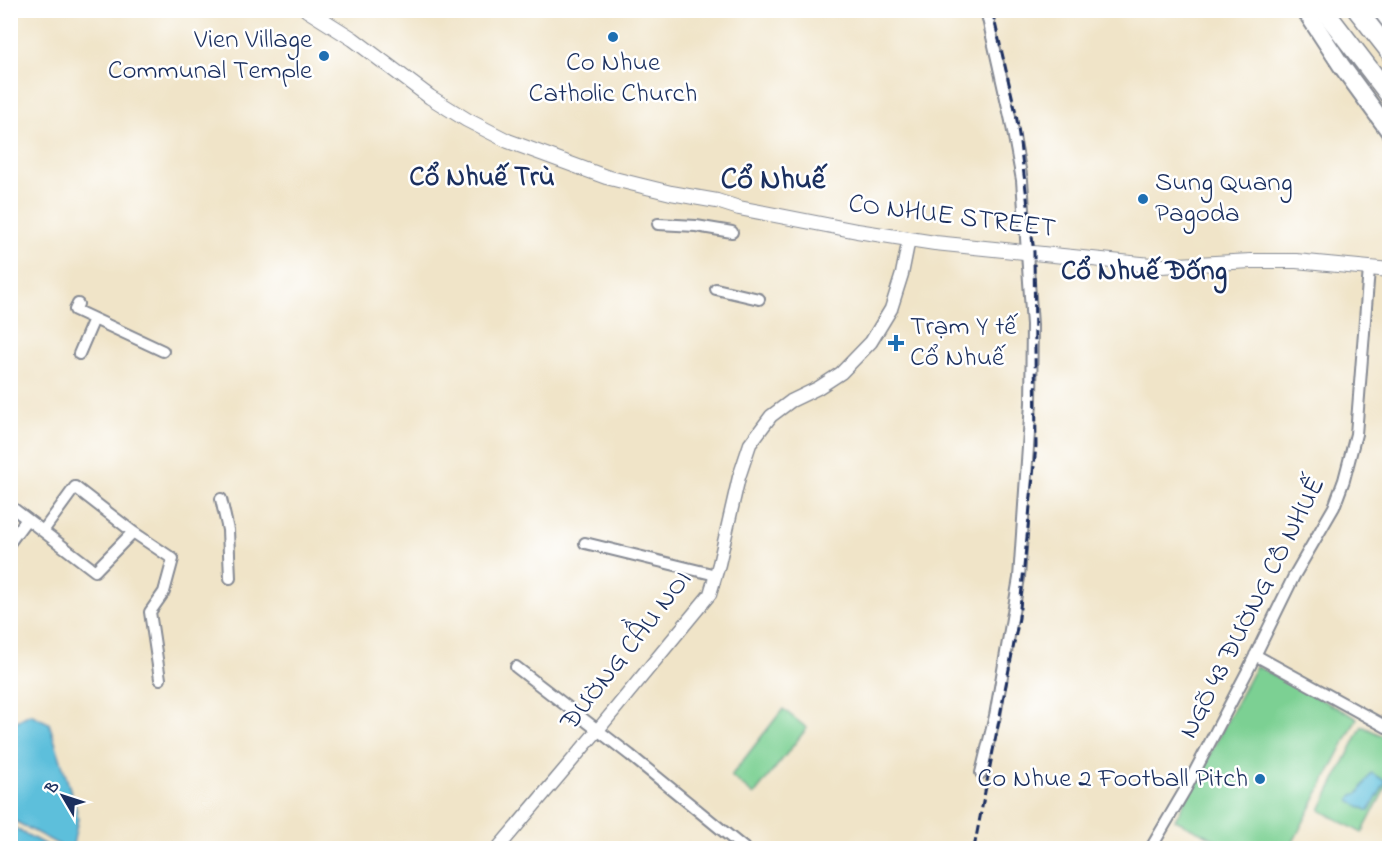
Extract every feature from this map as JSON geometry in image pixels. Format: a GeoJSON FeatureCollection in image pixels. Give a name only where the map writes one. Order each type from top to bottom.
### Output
{"type":"FeatureCollection","features":[{"type":"Feature","properties":{"kind":"highway"},"geometry":{"type":"LineString","coordinates":[[1324,10],[1389,96]]}},
{"type":"Feature","properties":{"kind":"highway"},"geometry":{"type":"LineString","coordinates":[[1358,10],[1389,52]]}},
{"type":"Feature","properties":{"kind":"main road","name":"CO NHUE STREET"},"geometry":{"type":"LineString","coordinates":[[307,10],[353,39],[430,97],[467,120],[508,141],[606,177],[671,193],[857,231],[909,239],[1161,266],[1296,261],[1389,270]]}},
{"type":"Feature","properties":{"kind":"main road"},"geometry":{"type":"LineString","coordinates":[[1305,10],[1341,65],[1388,127]]}},
{"type":"Feature","properties":{"kind":"main road"},"geometry":{"type":"LineString","coordinates":[[1363,10],[1389,44]]}},
{"type":"Feature","properties":{"kind":"main road"},"geometry":{"type":"LineString","coordinates":[[1381,10],[1389,22]]}},
{"type":"Feature","properties":{"kind":"street"},"geometry":{"type":"LineString","coordinates":[[981,772],[1016,617],[1020,586],[1031,403],[1032,325],[1022,180],[986,10]]}},
{"type":"Feature","properties":{"kind":"street"},"geometry":{"type":"LineString","coordinates":[[658,224],[696,226],[732,232]]}},
{"type":"Feature","properties":{"kind":"street","name":"ĐƯỜNG CẦU NOI"},"geometry":{"type":"LineString","coordinates":[[498,849],[710,594],[739,477],[750,444],[771,416],[791,401],[818,388],[841,373],[871,342],[891,309],[902,274],[909,239]]}},
{"type":"Feature","properties":{"kind":"street","name":"NGÕ 43 ĐƯỜNG CỔ NHUẾ"},"geometry":{"type":"LineString","coordinates":[[1152,849],[1185,790],[1294,576],[1334,507],[1356,434],[1369,269]]}},
{"type":"Feature","properties":{"kind":"street"},"geometry":{"type":"LineString","coordinates":[[716,289],[759,299]]}},
{"type":"Feature","properties":{"kind":"street"},"geometry":{"type":"LineString","coordinates":[[78,304],[75,310],[164,351]]}},
{"type":"Feature","properties":{"kind":"street"},"geometry":{"type":"LineString","coordinates":[[79,354],[94,319]]}},
{"type":"Feature","properties":{"kind":"street"},"geometry":{"type":"LineString","coordinates":[[43,531],[75,487],[133,532],[173,559],[164,592],[150,612],[159,679]]}},
{"type":"Feature","properties":{"kind":"street"},"geometry":{"type":"LineString","coordinates":[[221,499],[228,530],[230,579]]}},
{"type":"Feature","properties":{"kind":"street"},"geometry":{"type":"LineString","coordinates":[[10,506],[95,571],[133,532]]}},
{"type":"Feature","properties":{"kind":"street"},"geometry":{"type":"LineString","coordinates":[[10,542],[27,519]]}},
{"type":"Feature","properties":{"kind":"street"},"geometry":{"type":"LineString","coordinates":[[585,543],[716,575]]}},
{"type":"Feature","properties":{"kind":"street"},"geometry":{"type":"LineString","coordinates":[[1255,655],[1389,729]]}},
{"type":"Feature","properties":{"kind":"street"},"geometry":{"type":"LineString","coordinates":[[516,667],[630,755],[744,849]]}},
{"type":"Feature","properties":{"kind":"green space","name":"Co Nhue 2 Football Pitch"},"geometry":{"type":"Polygon","coordinates":[[[1256,666],[1357,718],[1290,848],[1233,848],[1175,820],[1256,666]]]}},
{"type":"Feature","properties":{"kind":"green space"},"geometry":{"type":"Polygon","coordinates":[[[783,709],[807,728],[754,795],[731,776],[783,709]]]}},
{"type":"Feature","properties":{"kind":"green space"},"geometry":{"type":"Polygon","coordinates":[[[1362,726],[1389,739],[1389,781],[1362,833],[1320,810],[1362,726]]]}},
{"type":"Feature","properties":{"kind":"water"},"geometry":{"type":"Polygon","coordinates":[[[30,714],[49,723],[76,808],[78,819],[71,848],[65,848],[11,819],[11,724],[30,714]]]}},
{"type":"Feature","properties":{"kind":"water"},"geometry":{"type":"Polygon","coordinates":[[[1371,773],[1386,781],[1369,811],[1351,802],[1350,799],[1359,793],[1371,773]]]}},
{"type":"Feature","properties":{"kind":"water"},"geometry":{"type":"Polygon","coordinates":[[[11,826],[51,848],[11,848],[11,826]]]}},
{"type":"Feature","properties":{"kind":"railway"},"geometry":{"type":"LineString","coordinates":[[974,848],[1019,618],[1036,446],[1034,252],[1016,113],[992,10]]}},
{"type":"Feature","properties":{"kind":"place","name":"Co Nhue Catholic Church"},"geometry":{"type":"Point","coordinates":[613,37]}},
{"type":"Feature","properties":{"kind":"place","name":"Vien Village Communal Temple"},"geometry":{"type":"Point","coordinates":[324,56]}},
{"type":"Feature","properties":{"kind":"place","name":"Sung Quang Pagoda"},"geometry":{"type":"Point","coordinates":[1143,199]}},
{"type":"Feature","properties":{"kind":"place","name":"Trạm Y tế Cổ Nhuế"},"geometry":{"type":"Point","coordinates":[896,343]}},
{"type":"Feature","properties":{"kind":"place","name":"Co Nhue 2 Football Pitch"},"geometry":{"type":"Point","coordinates":[1260,779]}},
{"type":"Feature","properties":{"kind":"district","name":"Cổ Nhuế Trù"},"geometry":{"type":"Point","coordinates":[482,178]}},
{"type":"Feature","properties":{"kind":"district","name":"Cổ Nhuế"},"geometry":{"type":"Point","coordinates":[773,181]}},
{"type":"Feature","properties":{"kind":"district","name":"Cổ Nhuế Đống"},"geometry":{"type":"Point","coordinates":[1144,272]}}]}
